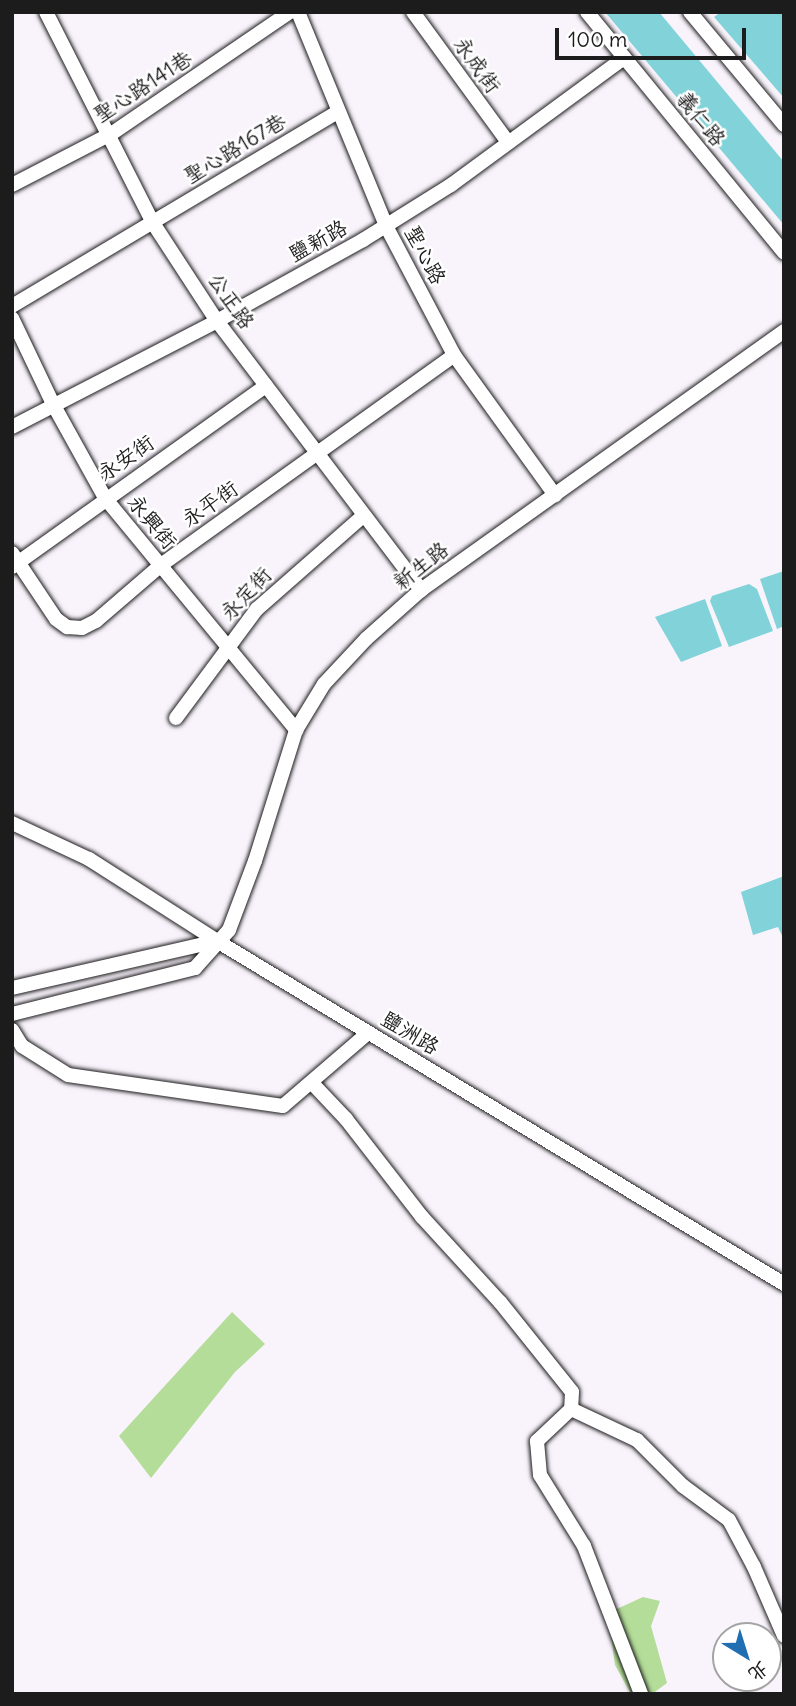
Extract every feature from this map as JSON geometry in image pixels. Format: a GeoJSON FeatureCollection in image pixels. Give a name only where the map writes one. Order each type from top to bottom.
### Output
{"type":"FeatureCollection","features":[{"type":"Feature","properties":{"kind":"street","name":"聖心路141巷"},"geometry":{"type":"LineString","coordinates":[[12,185],[111,134],[290,12]]}},
{"type":"Feature","properties":{"kind":"street","name":"聖心路"},"geometry":{"type":"LineString","coordinates":[[298,12],[387,226],[454,355],[555,495]]}},
{"type":"Feature","properties":{"kind":"street","name":"永成街"},"geometry":{"type":"LineString","coordinates":[[413,12],[507,141]]}},
{"type":"Feature","properties":{"kind":"street","name":"義仁路"},"geometry":{"type":"LineString","coordinates":[[587,12],[784,253]]}},
{"type":"Feature","properties":{"kind":"street"},"geometry":{"type":"LineString","coordinates":[[690,12],[784,125]]}},
{"type":"Feature","properties":{"kind":"street","name":"公正路"},"geometry":{"type":"LineString","coordinates":[[51,14],[153,223],[217,321],[421,590]]}},
{"type":"Feature","properties":{"kind":"street","name":"鹽新路"},"geometry":{"type":"LineString","coordinates":[[12,427],[217,321],[387,226],[451,185],[507,141],[624,58]]}},
{"type":"Feature","properties":{"kind":"street","name":"聖心路167巷"},"geometry":{"type":"LineString","coordinates":[[12,306],[338,112]]}},
{"type":"Feature","properties":{"kind":"street","name":"永興街"},"geometry":{"type":"LineString","coordinates":[[12,318],[53,404],[105,498],[296,730]]}},
{"type":"Feature","properties":{"kind":"street","name":"新生路"},"geometry":{"type":"LineString","coordinates":[[12,1013],[195,968],[229,930],[255,861],[296,730],[324,684],[366,639],[421,590],[784,331]]}},
{"type":"Feature","properties":{"kind":"street","name":"永平街"},"geometry":{"type":"LineString","coordinates":[[14,561],[56,619],[67,627],[82,628],[96,621],[161,565],[454,355]]}},
{"type":"Feature","properties":{"kind":"street","name":"永安街"},"geometry":{"type":"LineString","coordinates":[[14,561],[266,386]]}},
{"type":"Feature","properties":{"kind":"street","name":"永定街"},"geometry":{"type":"LineString","coordinates":[[176,718],[226,648],[273,592],[364,515]]}},
{"type":"Feature","properties":{"kind":"street","name":"鹽洲路"},"geometry":{"type":"LineString","coordinates":[[12,823],[89,859],[217,941],[784,1284]]}},
{"type":"Feature","properties":{"kind":"street"},"geometry":{"type":"LineString","coordinates":[[12,988],[217,941]]}},
{"type":"Feature","properties":{"kind":"street"},"geometry":{"type":"LineString","coordinates":[[12,1030],[22,1046],[68,1075],[283,1106],[368,1032]]}},
{"type":"Feature","properties":{"kind":"street"},"geometry":{"type":"LineString","coordinates":[[312,1083],[346,1119],[422,1217],[499,1301],[572,1392],[570,1409],[537,1441],[540,1475],[584,1546],[641,1694]]}},
{"type":"Feature","properties":{"kind":"street"},"geometry":{"type":"LineString","coordinates":[[570,1409],[637,1440],[683,1486],[729,1520],[754,1567],[784,1636]]}},
{"type":"Feature","properties":{"kind":"green space"},"geometry":{"type":"Polygon","coordinates":[[[232,1312],[265,1344],[235,1372],[151,1478],[119,1436],[232,1312]]]}},
{"type":"Feature","properties":{"kind":"green space"},"geometry":{"type":"Polygon","coordinates":[[[643,1597],[660,1601],[651,1626],[667,1683],[652,1694],[631,1694],[615,1665],[608,1613],[643,1597]]]}},
{"type":"Feature","properties":{"kind":"water"},"geometry":{"type":"Polygon","coordinates":[[[605,12],[659,12],[784,162],[784,225],[605,12]]]}},
{"type":"Feature","properties":{"kind":"water"},"geometry":{"type":"Polygon","coordinates":[[[721,12],[780,12],[784,16],[784,98],[714,17],[721,12]]]}},
{"type":"Feature","properties":{"kind":"water"},"geometry":{"type":"Polygon","coordinates":[[[784,571],[784,626],[777,629],[760,579],[784,571]]]}},
{"type":"Feature","properties":{"kind":"water"},"geometry":{"type":"Polygon","coordinates":[[[749,584],[757,589],[773,631],[729,647],[710,601],[712,596],[749,584]]]}},
{"type":"Feature","properties":{"kind":"water"},"geometry":{"type":"Polygon","coordinates":[[[705,599],[722,646],[681,662],[655,617],[705,599]]]}},
{"type":"Feature","properties":{"kind":"water"},"geometry":{"type":"Polygon","coordinates":[[[784,876],[784,940],[778,927],[753,935],[741,892],[784,876]]]}}]}
